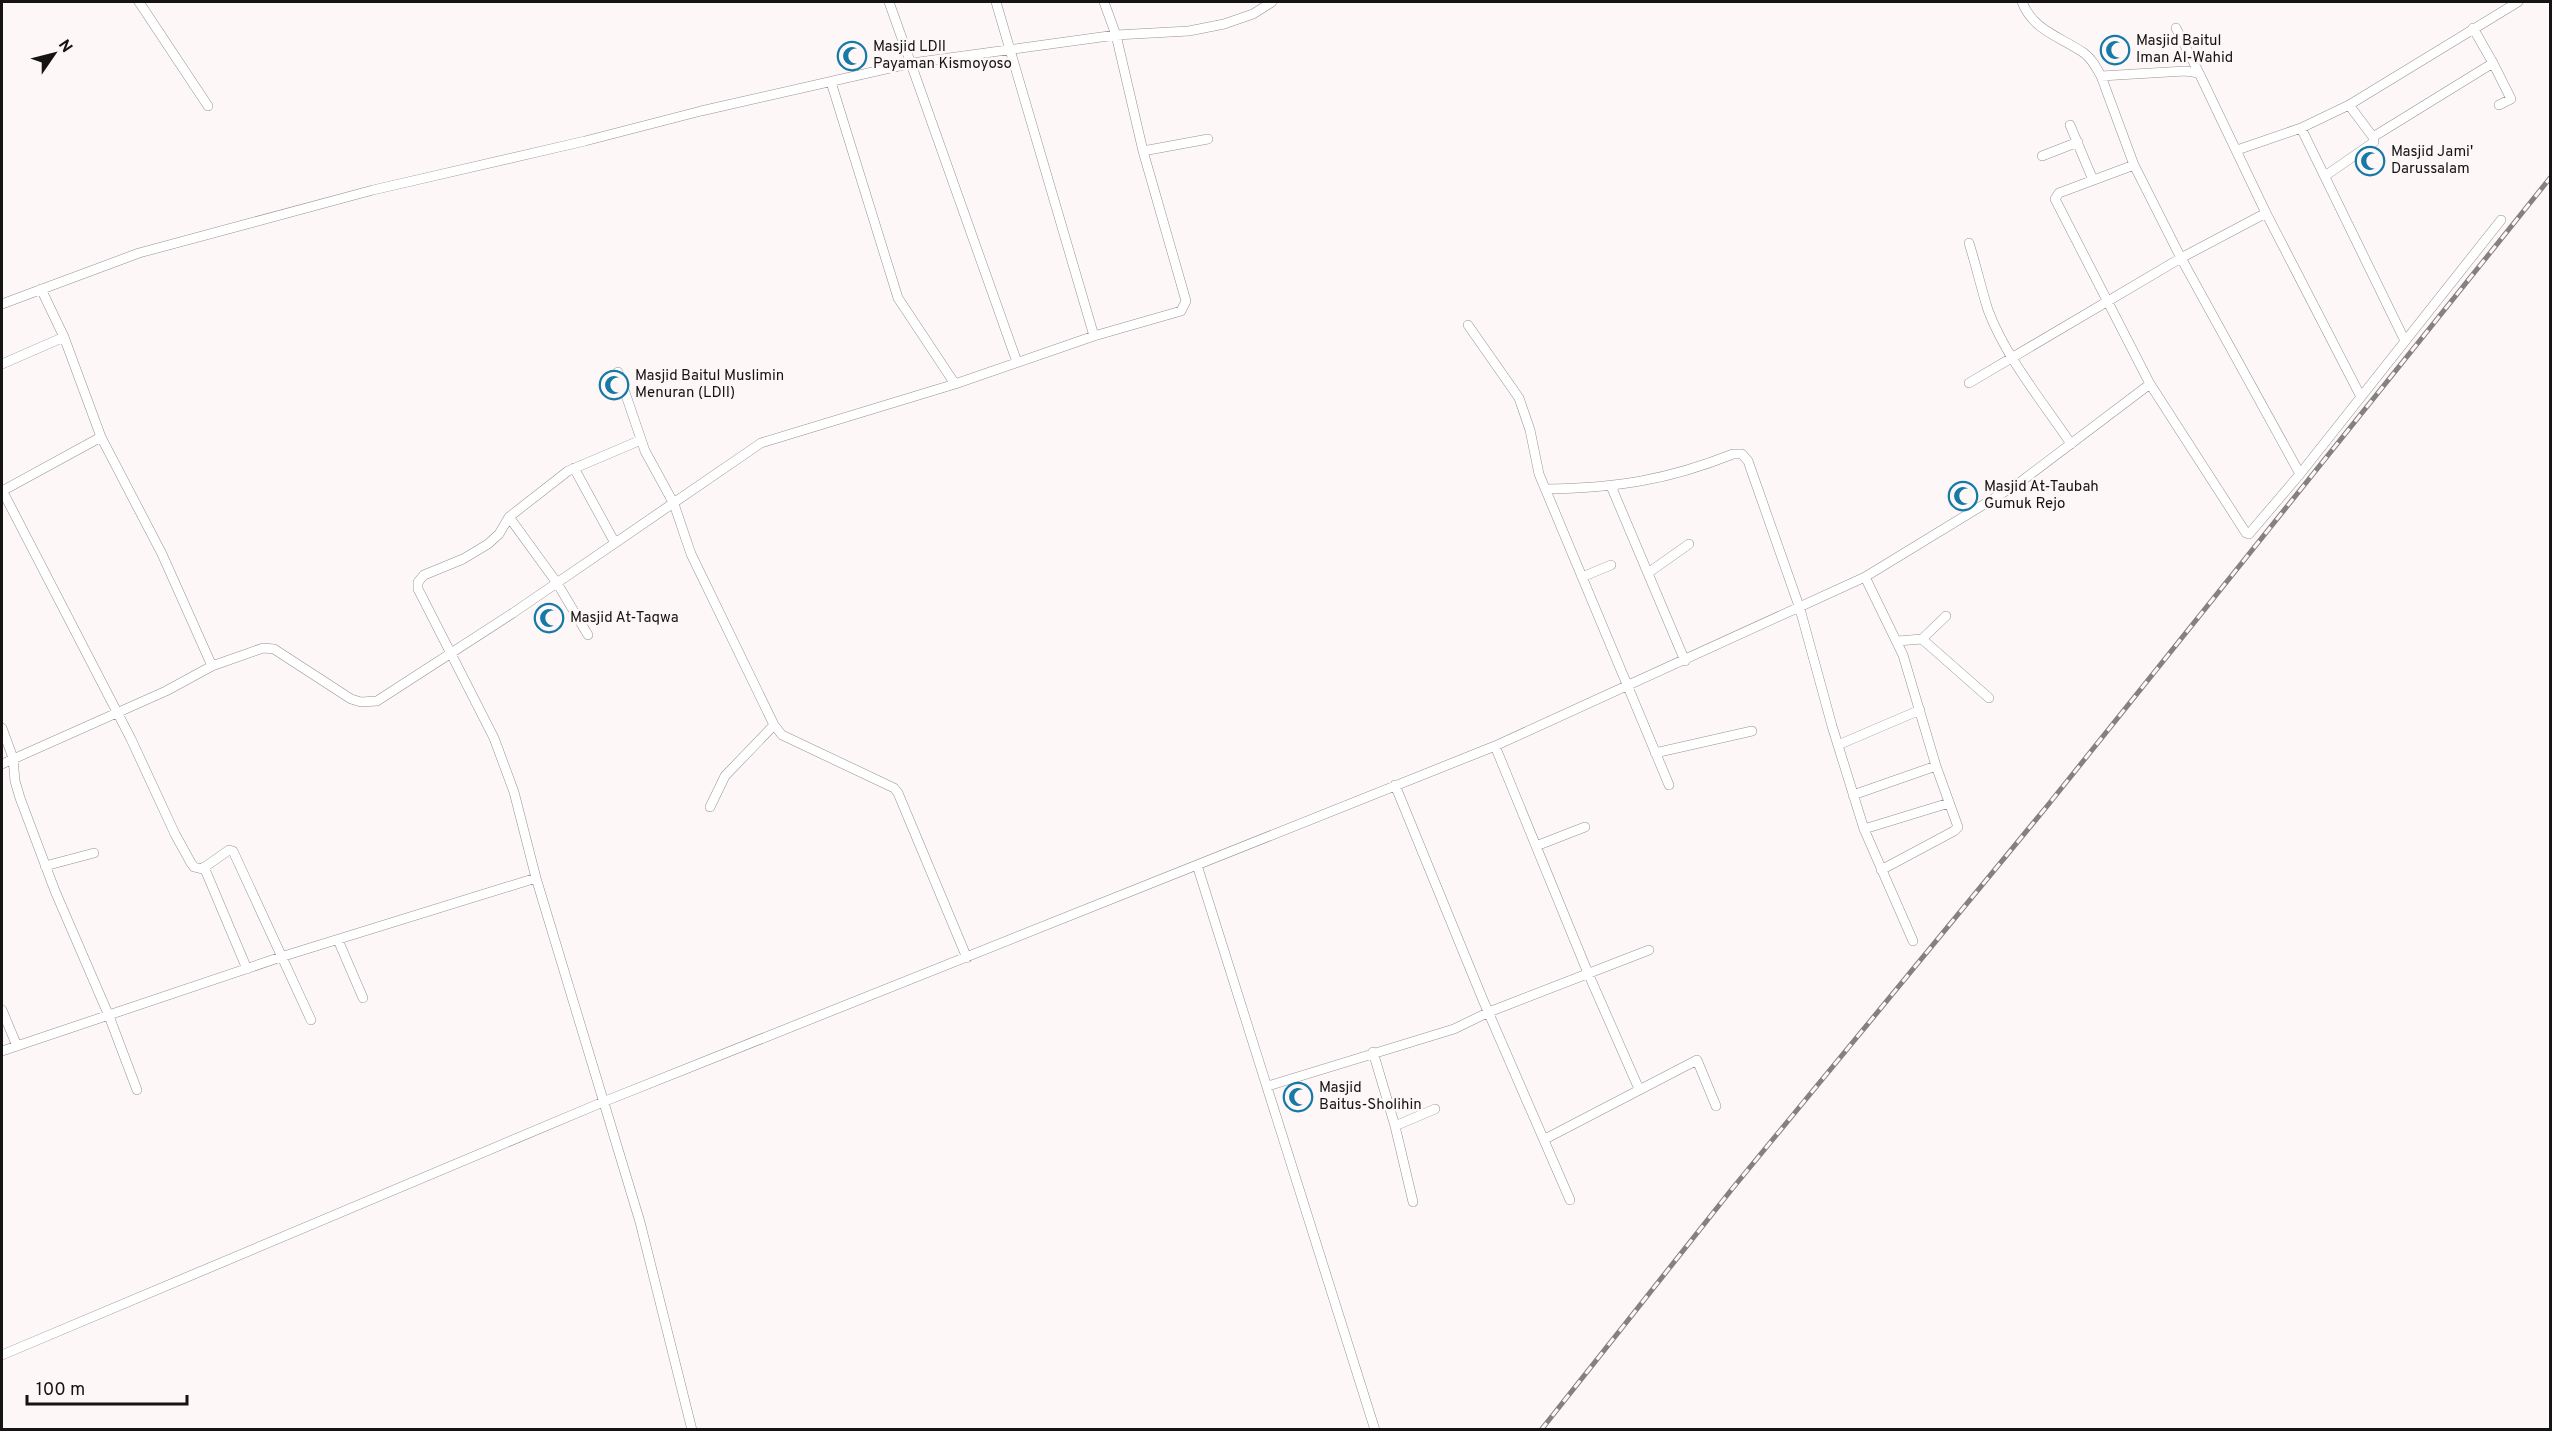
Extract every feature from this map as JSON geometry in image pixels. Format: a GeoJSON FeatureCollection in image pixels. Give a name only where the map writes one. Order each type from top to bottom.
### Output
{"type":"FeatureCollection","features":[{"type":"Feature","properties":{"kind":"street"},"geometry":{"type":"LineString","coordinates":[[139,2],[208,106]]}},
{"type":"Feature","properties":{"kind":"street"},"geometry":{"type":"LineString","coordinates":[[889,2],[1017,362]]}},
{"type":"Feature","properties":{"kind":"street"},"geometry":{"type":"LineString","coordinates":[[996,2],[1094,336]]}},
{"type":"Feature","properties":{"kind":"street"},"geometry":{"type":"LineString","coordinates":[[2,764],[117,714],[212,666],[269,648],[357,702],[371,702],[384,697],[557,583],[761,443],[955,384],[1094,336],[1177,312],[1184,307],[1186,302],[1143,151],[1116,36],[1104,2]]}},
{"type":"Feature","properties":{"kind":"street"},"geometry":{"type":"LineString","coordinates":[[2,304],[139,253],[373,190],[585,141],[701,111],[912,63],[1009,48],[1116,36],[1189,32],[1253,14],[1272,2]]}},
{"type":"Feature","properties":{"kind":"street"},"geometry":{"type":"LineString","coordinates":[[2022,2],[2038,27],[2084,53],[2094,62],[2135,168],[2181,258],[2300,474]]}},
{"type":"Feature","properties":{"kind":"street"},"geometry":{"type":"LineString","coordinates":[[2237,150],[2301,128],[2349,105],[2518,2]]}},
{"type":"Feature","properties":{"kind":"street"},"geometry":{"type":"LineString","coordinates":[[2176,28],[2266,213],[2361,397]]}},
{"type":"Feature","properties":{"kind":"street"},"geometry":{"type":"LineString","coordinates":[[2473,28],[2511,99],[2499,105]]}},
{"type":"Feature","properties":{"kind":"street"},"geometry":{"type":"LineString","coordinates":[[2373,137],[2493,63]]}},
{"type":"Feature","properties":{"kind":"street"},"geometry":{"type":"LineString","coordinates":[[2101,76],[2185,71],[2199,73]]}},
{"type":"Feature","properties":{"kind":"street"},"geometry":{"type":"LineString","coordinates":[[831,82],[898,297],[955,384]]}},
{"type":"Feature","properties":{"kind":"street"},"geometry":{"type":"LineString","coordinates":[[2325,176],[2372,145],[2373,137],[2349,105]]}},
{"type":"Feature","properties":{"kind":"street"},"geometry":{"type":"LineString","coordinates":[[2070,125],[2093,180]]}},
{"type":"Feature","properties":{"kind":"street"},"geometry":{"type":"LineString","coordinates":[[2301,128],[2404,341]]}},
{"type":"Feature","properties":{"kind":"street"},"geometry":{"type":"LineString","coordinates":[[1143,151],[1208,139]]}},
{"type":"Feature","properties":{"kind":"street"},"geometry":{"type":"LineString","coordinates":[[2042,156],[2078,142]]}},
{"type":"Feature","properties":{"kind":"street"},"geometry":{"type":"LineString","coordinates":[[2135,168],[2093,180],[2056,196],[2055,199],[2150,384],[2247,533],[2252,534],[2501,220]]}},
{"type":"Feature","properties":{"kind":"street"},"geometry":{"type":"LineString","coordinates":[[1969,383],[2181,258],[2266,213]]}},
{"type":"Feature","properties":{"kind":"street"},"geometry":{"type":"LineString","coordinates":[[1969,243],[1989,311],[2012,357],[2072,444]]}},
{"type":"Feature","properties":{"kind":"street"},"geometry":{"type":"LineString","coordinates":[[41,289],[64,337],[101,437],[162,554],[212,666]]}},
{"type":"Feature","properties":{"kind":"street"},"geometry":{"type":"LineString","coordinates":[[1468,325],[1519,398],[1530,430],[1539,474],[1668,785]]}},
{"type":"Feature","properties":{"kind":"street"},"geometry":{"type":"LineString","coordinates":[[2,364],[64,337]]}},
{"type":"Feature","properties":{"kind":"street"},"geometry":{"type":"LineString","coordinates":[[618,372],[641,441],[663,487],[674,504],[690,554],[774,725],[782,735],[894,788],[967,958]]}},
{"type":"Feature","properties":{"kind":"street"},"geometry":{"type":"LineString","coordinates":[[2,1355],[603,1102],[1495,746],[1628,687],[1865,577],[2019,483],[2150,384]]}},
{"type":"Feature","properties":{"kind":"street"},"geometry":{"type":"LineString","coordinates":[[101,437],[2,491],[191,863],[197,868],[204,867],[229,850],[233,851],[284,956],[311,1020]]}},
{"type":"Feature","properties":{"kind":"street"},"geometry":{"type":"LineString","coordinates":[[641,441],[574,468],[509,517],[499,534],[488,544],[463,559],[424,575],[418,582],[420,597],[451,652],[504,763],[536,878],[640,1222],[692,1430]]}},
{"type":"Feature","properties":{"kind":"street"},"geometry":{"type":"LineString","coordinates":[[1546,489],[1611,486],[1677,475],[1734,454],[1742,454],[1748,461],[1800,609],[1852,795],[1881,870],[1913,941]]}},
{"type":"Feature","properties":{"kind":"street"},"geometry":{"type":"LineString","coordinates":[[574,468],[615,543]]}},
{"type":"Feature","properties":{"kind":"street"},"geometry":{"type":"LineString","coordinates":[[1611,486],[1685,661]]}},
{"type":"Feature","properties":{"kind":"street"},"geometry":{"type":"LineString","coordinates":[[509,517],[557,583],[588,635]]}},
{"type":"Feature","properties":{"kind":"street"},"geometry":{"type":"LineString","coordinates":[[1648,573],[1689,544]]}},
{"type":"Feature","properties":{"kind":"street"},"geometry":{"type":"LineString","coordinates":[[1582,577],[1611,565]]}},
{"type":"Feature","properties":{"kind":"street"},"geometry":{"type":"LineString","coordinates":[[1865,577],[1898,641],[1936,766],[1958,827],[1881,870]]}},
{"type":"Feature","properties":{"kind":"street"},"geometry":{"type":"LineString","coordinates":[[1898,641],[1922,639],[1946,616]]}},
{"type":"Feature","properties":{"kind":"street"},"geometry":{"type":"LineString","coordinates":[[1922,639],[1989,698]]}},
{"type":"Feature","properties":{"kind":"street"},"geometry":{"type":"LineString","coordinates":[[1838,745],[1920,710]]}},
{"type":"Feature","properties":{"kind":"street"},"geometry":{"type":"LineString","coordinates":[[710,807],[725,776],[774,725]]}},
{"type":"Feature","properties":{"kind":"street"},"geometry":{"type":"LineString","coordinates":[[2,728],[13,758],[15,781],[45,866],[83,960],[109,1016],[137,1090]]}},
{"type":"Feature","properties":{"kind":"street"},"geometry":{"type":"LineString","coordinates":[[1655,753],[1752,731]]}},
{"type":"Feature","properties":{"kind":"street"},"geometry":{"type":"LineString","coordinates":[[1495,746],[1588,973],[1639,1089]]}},
{"type":"Feature","properties":{"kind":"street"},"geometry":{"type":"LineString","coordinates":[[1852,795],[1936,766]]}},
{"type":"Feature","properties":{"kind":"street"},"geometry":{"type":"LineString","coordinates":[[1395,785],[1570,1200]]}},
{"type":"Feature","properties":{"kind":"street"},"geometry":{"type":"LineString","coordinates":[[1864,829],[1949,803]]}},
{"type":"Feature","properties":{"kind":"street"},"geometry":{"type":"LineString","coordinates":[[1536,846],[1585,827]]}},
{"type":"Feature","properties":{"kind":"street"},"geometry":{"type":"LineString","coordinates":[[45,866],[94,853]]}},
{"type":"Feature","properties":{"kind":"street"},"geometry":{"type":"LineString","coordinates":[[1197,865],[1375,1430]]}},
{"type":"Feature","properties":{"kind":"street"},"geometry":{"type":"LineString","coordinates":[[204,867],[247,969]]}},
{"type":"Feature","properties":{"kind":"street"},"geometry":{"type":"LineString","coordinates":[[2,1050],[284,956],[536,878]]}},
{"type":"Feature","properties":{"kind":"street"},"geometry":{"type":"LineString","coordinates":[[338,940],[363,998]]}},
{"type":"Feature","properties":{"kind":"street"},"geometry":{"type":"LineString","coordinates":[[1268,1086],[1454,1029],[1489,1012],[1649,950]]}},
{"type":"Feature","properties":{"kind":"street"},"geometry":{"type":"LineString","coordinates":[[2,1010],[17,1046]]}},
{"type":"Feature","properties":{"kind":"street"},"geometry":{"type":"LineString","coordinates":[[1373,1052],[1395,1126],[1413,1202]]}},
{"type":"Feature","properties":{"kind":"street"},"geometry":{"type":"LineString","coordinates":[[1545,1139],[1697,1060],[1716,1106]]}},
{"type":"Feature","properties":{"kind":"street"},"geometry":{"type":"LineString","coordinates":[[1395,1126],[1435,1109]]}},
{"type":"Feature","properties":{"kind":"railway"},"geometry":{"type":"LineString","coordinates":[[1541,1430],[1732,1189],[2048,805],[2550,178]]}},
{"type":"Feature","properties":{"kind":"place","name":"Masjid Baitul Iman Al-Wahid"},"geometry":{"type":"Point","coordinates":[2115,50]}},
{"type":"Feature","properties":{"kind":"place","name":"Masjid LDII Payaman Kismoyoso"},"geometry":{"type":"Point","coordinates":[852,56]}},
{"type":"Feature","properties":{"kind":"place","name":"Masjid Jami' Darussalam"},"geometry":{"type":"Point","coordinates":[2370,161]}},
{"type":"Feature","properties":{"kind":"place","name":"Masjid Baitul Muslimin Menuran (LDII)"},"geometry":{"type":"Point","coordinates":[614,385]}},
{"type":"Feature","properties":{"kind":"place","name":"Masjid At-Taubah Gumuk Rejo"},"geometry":{"type":"Point","coordinates":[1963,496]}},
{"type":"Feature","properties":{"kind":"place","name":"Masjid At-Taqwa"},"geometry":{"type":"Point","coordinates":[549,618]}},
{"type":"Feature","properties":{"kind":"place","name":"Masjid Baitus-Sholihin"},"geometry":{"type":"Point","coordinates":[1298,1097]}}]}
